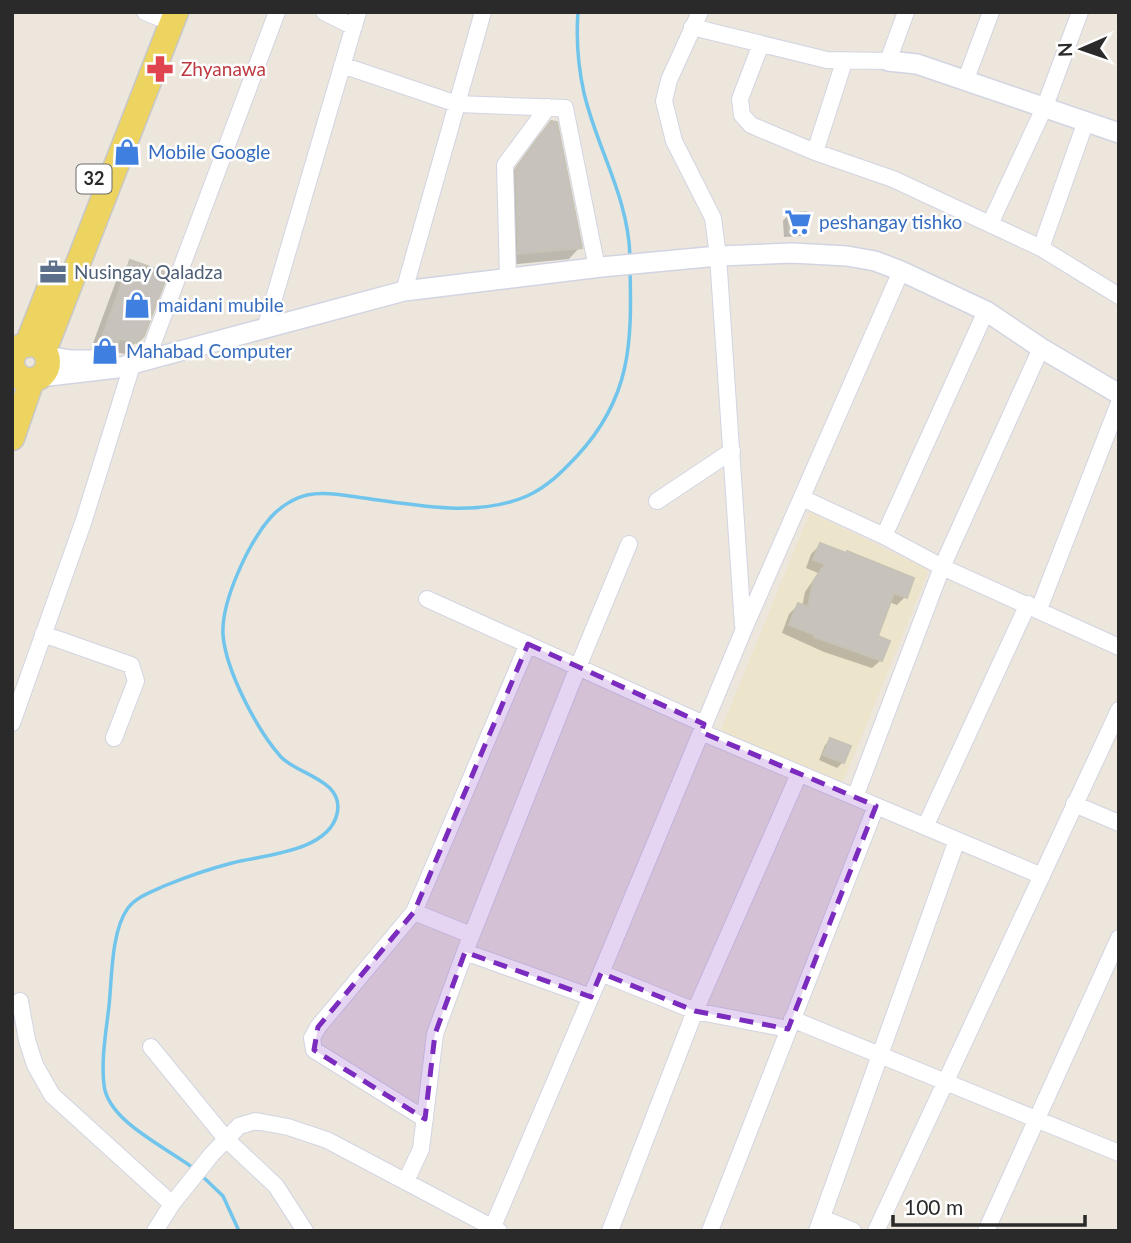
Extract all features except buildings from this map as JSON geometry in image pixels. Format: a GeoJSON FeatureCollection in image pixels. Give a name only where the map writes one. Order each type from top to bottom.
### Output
{"type":"FeatureCollection","features":[{"type":"Feature","properties":{"kind":"main road","name":"32"},"geometry":{"type":"LineString","coordinates":[[12,438],[25,365],[162,15]]}},
{"type":"Feature","properties":{"kind":"street"},"geometry":{"type":"LineString","coordinates":[[12,723],[140,361],[277,12]]}},
{"type":"Feature","properties":{"kind":"street"},"geometry":{"type":"LineString","coordinates":[[265,328],[356,19],[324,12]]}},
{"type":"Feature","properties":{"kind":"street"},"geometry":{"type":"LineString","coordinates":[[404,290],[483,12]]}},
{"type":"Feature","properties":{"kind":"street"},"geometry":{"type":"LineString","coordinates":[[888,61],[906,12]]}},
{"type":"Feature","properties":{"kind":"street"},"geometry":{"type":"LineString","coordinates":[[966,79],[991,12]]}},
{"type":"Feature","properties":{"kind":"street"},"geometry":{"type":"LineString","coordinates":[[990,224],[1045,106],[1080,12]]}},
{"type":"Feature","properties":{"kind":"street"},"geometry":{"type":"LineString","coordinates":[[744,629],[718,256],[713,218],[674,141],[665,109],[665,93],[669,80],[696,19],[761,44],[827,60],[918,64],[1119,132]]}},
{"type":"Feature","properties":{"kind":"street"},"geometry":{"type":"LineString","coordinates":[[761,44],[739,104],[746,121],[758,129],[815,152],[893,179],[990,224],[1041,248],[1119,296]]}},
{"type":"Feature","properties":{"kind":"street"},"geometry":{"type":"LineString","coordinates":[[815,152],[844,62]]}},
{"type":"Feature","properties":{"kind":"street"},"geometry":{"type":"LineString","coordinates":[[342,65],[457,104],[565,108],[599,267]]}},
{"type":"Feature","properties":{"kind":"street"},"geometry":{"type":"LineString","coordinates":[[508,278],[505,165],[548,107]]}},
{"type":"Feature","properties":{"kind":"street"},"geometry":{"type":"LineString","coordinates":[[1041,248],[1086,121]]}},
{"type":"Feature","properties":{"kind":"street"},"geometry":{"type":"LineString","coordinates":[[25,365],[71,360],[140,361],[404,290],[718,256],[820,253],[875,261],[986,311],[1041,348],[1119,394]]}},
{"type":"Feature","properties":{"kind":"street"},"geometry":{"type":"LineString","coordinates":[[155,1231],[172,1203],[212,1154],[239,1126],[249,1121],[276,1124],[327,1140],[494,1230],[744,629],[901,271]]}},
{"type":"Feature","properties":{"kind":"street"},"geometry":{"type":"LineString","coordinates":[[884,537],[986,311]]}},
{"type":"Feature","properties":{"kind":"street"},"geometry":{"type":"LineString","coordinates":[[855,797],[942,567],[1041,348]]}},
{"type":"Feature","properties":{"kind":"street"},"geometry":{"type":"LineString","coordinates":[[925,827],[1034,607],[1119,403]]}},
{"type":"Feature","properties":{"kind":"street"},"geometry":{"type":"LineString","coordinates":[[657,501],[732,451]]}},
{"type":"Feature","properties":{"kind":"street"},"geometry":{"type":"LineString","coordinates":[[802,498],[942,567],[1119,647]]}},
{"type":"Feature","properties":{"kind":"street"},"geometry":{"type":"LineString","coordinates":[[407,1181],[421,1149],[435,1034],[471,935],[629,544]]}},
{"type":"Feature","properties":{"kind":"street"},"geometry":{"type":"LineString","coordinates":[[427,599],[578,667],[799,774],[1042,876]]}},
{"type":"Feature","properties":{"kind":"street"},"geometry":{"type":"LineString","coordinates":[[44,634],[131,665],[136,681],[114,738]]}},
{"type":"Feature","properties":{"kind":"street"},"geometry":{"type":"LineString","coordinates":[[425,1119],[314,1050],[312,1038],[318,1027],[414,912],[528,644]]}},
{"type":"Feature","properties":{"kind":"street"},"geometry":{"type":"LineString","coordinates":[[876,1231],[1119,710]]}},
{"type":"Feature","properties":{"kind":"street"},"geometry":{"type":"LineString","coordinates":[[610,1231],[695,1011],[799,774]]}},
{"type":"Feature","properties":{"kind":"street"},"geometry":{"type":"LineString","coordinates":[[1074,804],[1119,822]]}},
{"type":"Feature","properties":{"kind":"street"},"geometry":{"type":"LineString","coordinates":[[710,1231],[876,806]]}},
{"type":"Feature","properties":{"kind":"street"},"geometry":{"type":"LineString","coordinates":[[853,1231],[819,1224],[957,840]]}},
{"type":"Feature","properties":{"kind":"street"},"geometry":{"type":"LineString","coordinates":[[414,912],[471,935]]}},
{"type":"Feature","properties":{"kind":"street"},"geometry":{"type":"LineString","coordinates":[[986,1231],[1119,938]]}},
{"type":"Feature","properties":{"kind":"street"},"geometry":{"type":"LineString","coordinates":[[465,952],[591,997]]}},
{"type":"Feature","properties":{"kind":"street"},"geometry":{"type":"LineString","coordinates":[[601,973],[695,1011],[790,1024],[881,1054],[1119,1153]]}},
{"type":"Feature","properties":{"kind":"street"},"geometry":{"type":"LineString","coordinates":[[20,1001],[35,1065],[52,1095],[172,1203]]}},
{"type":"Feature","properties":{"kind":"street"},"geometry":{"type":"LineString","coordinates":[[151,1048],[226,1139],[276,1186],[305,1231]]}},
{"type":"Feature","properties":{"kind":"highlighted area"},"geometry":{"type":"Polygon","coordinates":[[[528,644],[704,724],[701,732],[876,806],[788,1029],[695,1011],[601,973],[591,997],[465,952],[435,1034],[425,1119],[314,1050],[318,1027],[414,912],[528,644]]]}},
{"type":"Feature","properties":{"kind":"shaded area"},"geometry":{"type":"Polygon","coordinates":[[[810,512],[929,570],[842,785],[720,732],[810,512]]]}},
{"type":"Feature","properties":{"kind":"waterway"},"geometry":{"type":"LineString","coordinates":[[578,12],[578,52],[584,93],[624,215],[630,258]]}},
{"type":"Feature","properties":{"kind":"waterway"},"geometry":{"type":"LineString","coordinates":[[196,1170],[127,1122],[116,1111],[104,1085],[103,1055],[113,955],[122,918],[135,901],[172,883],[223,865],[293,850],[308,844],[331,827],[337,814],[338,803],[327,786],[281,757],[262,732],[236,682],[225,649],[224,621],[232,589],[246,556],[275,513],[283,506],[307,495],[336,494],[425,506],[467,508],[508,503],[548,484],[595,434],[618,391],[628,345],[630,269]]}},
{"type":"Feature","properties":{"kind":"waterway"},"geometry":{"type":"LineString","coordinates":[[201,1175],[223,1196],[239,1231]]}},
{"type":"Feature","properties":{"kind":"place","name":"Zhyanawa"},"geometry":{"type":"Point","coordinates":[160,69]}},
{"type":"Feature","properties":{"kind":"place","name":"Mobile Google"},"geometry":{"type":"Point","coordinates":[127,152]}},
{"type":"Feature","properties":{"kind":"place","name":"peshangay tishko"},"geometry":{"type":"Point","coordinates":[798,222]}},
{"type":"Feature","properties":{"kind":"place","name":"Nusingay Qaladza"},"geometry":{"type":"Point","coordinates":[53,272]}},
{"type":"Feature","properties":{"kind":"place","name":"maidani mubile"},"geometry":{"type":"Point","coordinates":[137,305]}},
{"type":"Feature","properties":{"kind":"place","name":"Mahabad Computer"},"geometry":{"type":"Point","coordinates":[105,351]}}]}
